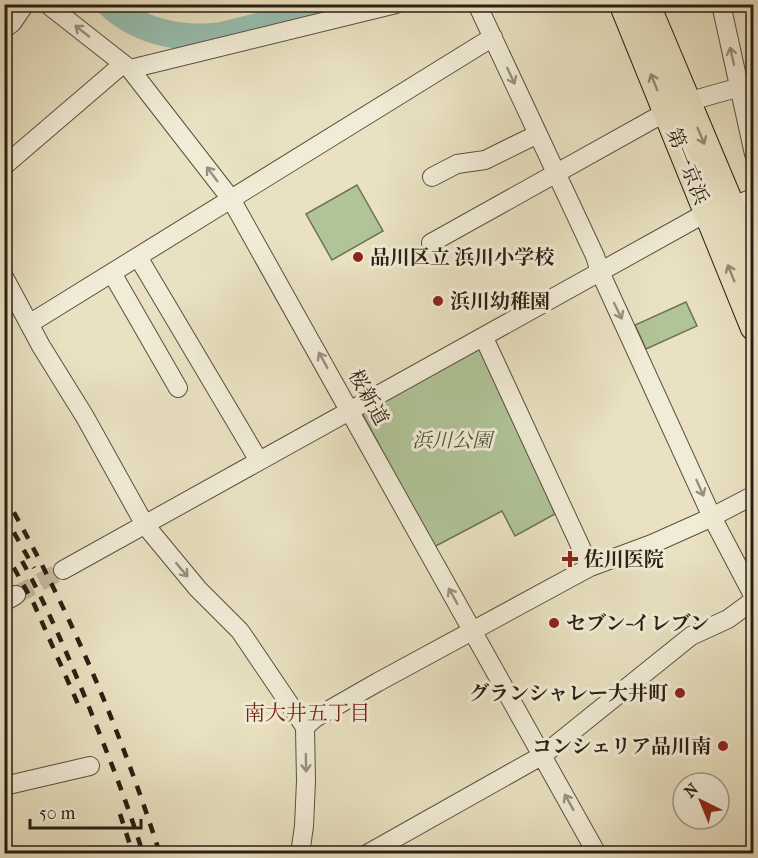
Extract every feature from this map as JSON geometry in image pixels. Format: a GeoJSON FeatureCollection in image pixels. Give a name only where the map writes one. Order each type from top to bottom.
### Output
{"type":"FeatureCollection","features":[{"type":"Feature","properties":{"kind":"highway","name":"第一京浜"},"geometry":{"type":"LineString","coordinates":[[624,4],[676,107],[736,209],[753,261]]}},
{"type":"Feature","properties":{"kind":"highway","name":"第一京浜"},"geometry":{"type":"LineString","coordinates":[[646,4],[676,107]]}},
{"type":"Feature","properties":{"kind":"highway","name":"第一京浜"},"geometry":{"type":"LineString","coordinates":[[736,209],[753,327]]}},
{"type":"Feature","properties":{"kind":"street"},"geometry":{"type":"LineString","coordinates":[[4,29],[12,23],[25,4]]}},
{"type":"Feature","properties":{"kind":"street","name":"桜新道"},"geometry":{"type":"LineString","coordinates":[[47,4],[126,66],[231,199],[597,854]]}},
{"type":"Feature","properties":{"kind":"street"},"geometry":{"type":"LineString","coordinates":[[4,166],[126,66],[396,4]]}},
{"type":"Feature","properties":{"kind":"street"},"geometry":{"type":"LineString","coordinates":[[368,854],[543,755],[691,636],[728,620],[753,599],[712,517],[600,272],[595,256],[477,4]]}},
{"type":"Feature","properties":{"kind":"street"},"geometry":{"type":"LineString","coordinates":[[721,4],[746,85],[753,154]]}},
{"type":"Feature","properties":{"kind":"street"},"geometry":{"type":"LineString","coordinates":[[30,324],[493,37]]}},
{"type":"Feature","properties":{"kind":"street"},"geometry":{"type":"LineString","coordinates":[[431,243],[676,107],[746,85]]}},
{"type":"Feature","properties":{"kind":"street"},"geometry":{"type":"LineString","coordinates":[[432,177],[457,164],[485,160],[538,134]]}},
{"type":"Feature","properties":{"kind":"street"},"geometry":{"type":"LineString","coordinates":[[63,570],[600,272],[736,209]]}},
{"type":"Feature","properties":{"kind":"street"},"geometry":{"type":"LineString","coordinates":[[138,257],[259,461]]}},
{"type":"Feature","properties":{"kind":"street"},"geometry":{"type":"LineString","coordinates":[[111,273],[178,388]]}},
{"type":"Feature","properties":{"kind":"street"},"geometry":{"type":"LineString","coordinates":[[4,277],[145,525],[198,589],[240,631],[305,727],[306,781],[300,854]]}},
{"type":"Feature","properties":{"kind":"street"},"geometry":{"type":"LineString","coordinates":[[484,338],[590,567]]}},
{"type":"Feature","properties":{"kind":"street"},"geometry":{"type":"LineString","coordinates":[[305,727],[315,718],[378,682],[590,567],[652,544],[712,517],[753,495]]}},
{"type":"Feature","properties":{"kind":"street"},"geometry":{"type":"LineString","coordinates":[[4,786],[90,766]]}},
{"type":"Feature","properties":{"kind":"green space"},"geometry":{"type":"Polygon","coordinates":[[[357,185],[383,231],[332,260],[306,214],[357,185]]]}},
{"type":"Feature","properties":{"kind":"green space"},"geometry":{"type":"Polygon","coordinates":[[[686,302],[697,326],[646,349],[635,325],[686,302]]]}},
{"type":"Feature","properties":{"kind":"green space","name":"浜川公園"},"geometry":{"type":"Polygon","coordinates":[[[482,345],[555,514],[515,536],[502,511],[434,547],[362,413],[482,345]]]}},
{"type":"Feature","properties":{"kind":"waterway"},"geometry":{"type":"LineString","coordinates":[[109,4],[121,14],[147,27],[190,37],[219,36],[348,4]]}},
{"type":"Feature","properties":{"kind":"tunnel"},"geometry":{"type":"LineString","coordinates":[[16,595],[63,570]]}},
{"type":"Feature","properties":{"kind":"railway"},"geometry":{"type":"LineString","coordinates":[[4,495],[50,581],[91,670],[128,761],[160,854]]}},
{"type":"Feature","properties":{"kind":"railway"},"geometry":{"type":"LineString","coordinates":[[4,515],[34,568]]}},
{"type":"Feature","properties":{"kind":"railway"},"geometry":{"type":"LineString","coordinates":[[4,550],[34,604],[78,704]]}},
{"type":"Feature","properties":{"kind":"railway"},"geometry":{"type":"LineString","coordinates":[[22,561],[66,652],[118,780],[143,854]]}},
{"type":"Feature","properties":{"kind":"railway"},"geometry":{"type":"LineString","coordinates":[[120,814],[133,854]]}},
{"type":"Feature","properties":{"kind":"place","name":"品川区立 浜川小学校"},"geometry":{"type":"Point","coordinates":[358,257]}},
{"type":"Feature","properties":{"kind":"place","name":"浜川幼稚園"},"geometry":{"type":"Point","coordinates":[438,301]}},
{"type":"Feature","properties":{"kind":"place","name":"佐川医院"},"geometry":{"type":"Point","coordinates":[570,559]}},
{"type":"Feature","properties":{"kind":"place","name":"セブン-イレブン"},"geometry":{"type":"Point","coordinates":[554,623]}},
{"type":"Feature","properties":{"kind":"place","name":"グランシャレー大井町"},"geometry":{"type":"Point","coordinates":[680,693]}},
{"type":"Feature","properties":{"kind":"place","name":"コンシェリア品川南"},"geometry":{"type":"Point","coordinates":[723,746]}},
{"type":"Feature","properties":{"kind":"district","name":"南大井五丁目"},"geometry":{"type":"Point","coordinates":[307,713]}}]}
